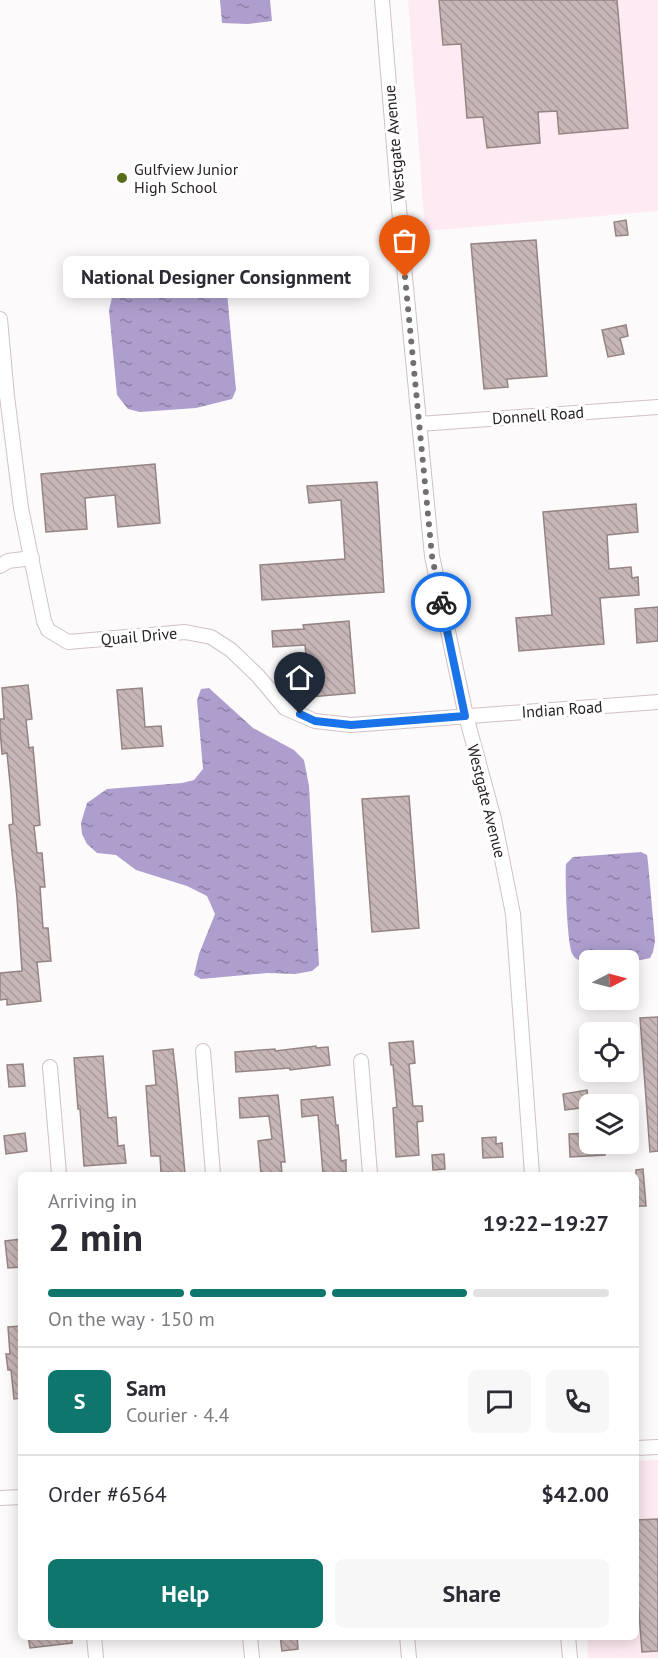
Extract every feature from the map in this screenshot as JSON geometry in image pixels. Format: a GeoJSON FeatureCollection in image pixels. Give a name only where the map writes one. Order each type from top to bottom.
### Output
{"type":"FeatureCollection","features":[{"type":"Feature","properties":{"kind":"street","name":"Westgate Avenue"},"geometry":{"type":"LineString","coordinates":[[382,0],[403,256],[432,556],[465,716],[494,819],[513,914],[532,1172]]}},
{"type":"Feature","properties":{"kind":"street"},"geometry":{"type":"LineString","coordinates":[[0,318],[21,508],[32,558],[8,561],[0,566]]}},
{"type":"Feature","properties":{"kind":"street","name":"Donnell Road"},"geometry":{"type":"LineString","coordinates":[[419,424],[658,407]]}},
{"type":"Feature","properties":{"kind":"street","name":"Quail Drive"},"geometry":{"type":"LineString","coordinates":[[32,558],[44,621],[48,630],[68,642],[185,632],[211,637],[231,650],[252,669],[285,708],[315,721],[351,725],[465,716]]}},
{"type":"Feature","properties":{"kind":"street","name":"Indian Road"},"geometry":{"type":"LineString","coordinates":[[465,716],[658,702]]}},
{"type":"Feature","properties":{"kind":"street"},"geometry":{"type":"LineString","coordinates":[[203,1051],[213,1172]]}},
{"type":"Feature","properties":{"kind":"street"},"geometry":{"type":"LineString","coordinates":[[362,1061],[370,1172]]}},
{"type":"Feature","properties":{"kind":"street"},"geometry":{"type":"LineString","coordinates":[[50,1067],[59,1172]]}},
{"type":"Feature","properties":{"kind":"street"},"geometry":{"type":"LineString","coordinates":[[639,1448],[658,1447]]}},
{"type":"Feature","properties":{"kind":"street"},"geometry":{"type":"LineString","coordinates":[[0,1498],[18,1497]]}},
{"type":"Feature","properties":{"kind":"street"},"geometry":{"type":"LineString","coordinates":[[94,1640],[96,1658]]}},
{"type":"Feature","properties":{"kind":"street"},"geometry":{"type":"LineString","coordinates":[[250,1640],[252,1658]]}},
{"type":"Feature","properties":{"kind":"street"},"geometry":{"type":"LineString","coordinates":[[407,1640],[409,1658]]}},
{"type":"Feature","properties":{"kind":"street"},"geometry":{"type":"LineString","coordinates":[[568,1640],[570,1658]]}},
{"type":"Feature","properties":{"kind":"shaded area"},"geometry":{"type":"Polygon","coordinates":[[[408,0],[658,0],[658,211],[425,231],[408,0]]]}},
{"type":"Feature","properties":{"kind":"shaded area"},"geometry":{"type":"Polygon","coordinates":[[[658,1460],[658,1658],[588,1658],[587,1640],[639,1640],[639,1461],[658,1460]]]}},
{"type":"Feature","properties":{"kind":"water"},"geometry":{"type":"Polygon","coordinates":[[[220,0],[270,0],[272,21],[248,24],[222,23],[220,0]]]}},
{"type":"Feature","properties":{"kind":"water"},"geometry":{"type":"Polygon","coordinates":[[[219,269],[226,282],[236,390],[232,399],[196,408],[140,412],[128,409],[117,395],[109,310],[115,285],[133,277],[219,269]]]}},
{"type":"Feature","properties":{"kind":"water"},"geometry":{"type":"Polygon","coordinates":[[[209,688],[253,728],[294,750],[304,760],[309,786],[319,965],[312,971],[201,979],[194,975],[199,954],[215,914],[207,896],[187,886],[136,870],[116,855],[97,853],[87,844],[82,834],[81,823],[87,803],[107,789],[194,780],[203,769],[197,700],[201,689],[209,688]]]}},
{"type":"Feature","properties":{"kind":"water"},"geometry":{"type":"Polygon","coordinates":[[[641,852],[647,855],[655,941],[650,958],[639,960],[639,950],[579,950],[579,960],[573,955],[569,939],[566,864],[573,857],[641,852]]]}},
{"type":"Feature","properties":{"kind":"building"},"geometry":{"type":"Polygon","coordinates":[[[439,0],[617,0],[628,128],[559,134],[557,111],[538,112],[540,143],[487,148],[483,117],[467,118],[461,44],[443,45],[439,0]]]}},
{"type":"Feature","properties":{"kind":"building"},"geometry":{"type":"Polygon","coordinates":[[[626,220],[628,235],[616,236],[614,222],[626,220]]]}},
{"type":"Feature","properties":{"kind":"building"},"geometry":{"type":"Polygon","coordinates":[[[536,240],[547,376],[507,379],[508,387],[484,389],[471,244],[536,240]]]}},
{"type":"Feature","properties":{"kind":"building"},"geometry":{"type":"Polygon","coordinates":[[[626,325],[628,336],[620,338],[624,354],[608,357],[602,330],[626,325]]]}},
{"type":"Feature","properties":{"kind":"building"},"geometry":{"type":"Polygon","coordinates":[[[155,464],[160,523],[118,527],[115,495],[85,498],[87,529],[46,532],[41,474],[155,464]]]}},
{"type":"Feature","properties":{"kind":"building"},"geometry":{"type":"Polygon","coordinates":[[[377,482],[384,592],[262,600],[260,565],[345,559],[341,500],[309,503],[307,486],[377,482]]]}},
{"type":"Feature","properties":{"kind":"building"},"geometry":{"type":"Polygon","coordinates":[[[636,504],[638,532],[607,535],[609,569],[631,567],[632,578],[638,577],[639,595],[600,598],[604,644],[519,651],[516,618],[552,615],[543,512],[636,504]]]}},
{"type":"Feature","properties":{"kind":"building"},"geometry":{"type":"Polygon","coordinates":[[[658,607],[658,641],[637,643],[635,609],[658,607]]]}},
{"type":"Feature","properties":{"kind":"building"},"geometry":{"type":"Polygon","coordinates":[[[349,621],[355,693],[310,697],[305,645],[273,647],[272,631],[304,629],[303,625],[349,621]]]}},
{"type":"Feature","properties":{"kind":"building"},"geometry":{"type":"Polygon","coordinates":[[[28,685],[32,719],[26,720],[29,748],[33,747],[40,825],[34,826],[37,853],[42,853],[45,887],[40,887],[43,928],[48,928],[51,961],[37,962],[41,1001],[7,1005],[7,999],[0,1000],[0,973],[22,971],[9,825],[13,824],[11,793],[7,753],[2,754],[0,729],[0,719],[4,719],[2,688],[28,685]]]}},
{"type":"Feature","properties":{"kind":"building"},"geometry":{"type":"Polygon","coordinates":[[[142,688],[145,727],[161,726],[163,746],[122,749],[117,690],[142,688]]]}},
{"type":"Feature","properties":{"kind":"building"},"geometry":{"type":"Polygon","coordinates":[[[409,796],[419,928],[372,932],[362,799],[409,796]]]}},
{"type":"Feature","properties":{"kind":"building"},"geometry":{"type":"Polygon","coordinates":[[[658,1017],[658,1151],[650,1152],[640,1018],[658,1017]]]}},
{"type":"Feature","properties":{"kind":"building"},"geometry":{"type":"Polygon","coordinates":[[[413,1041],[415,1063],[409,1064],[413,1106],[422,1106],[423,1121],[417,1122],[419,1155],[396,1157],[393,1108],[397,1107],[389,1043],[413,1041]]]}},
{"type":"Feature","properties":{"kind":"building"},"geometry":{"type":"Polygon","coordinates":[[[316,1046],[316,1048],[328,1047],[330,1065],[290,1070],[290,1068],[236,1072],[235,1052],[275,1049],[275,1051],[316,1046]]]}},
{"type":"Feature","properties":{"kind":"building"},"geometry":{"type":"Polygon","coordinates":[[[173,1049],[185,1172],[161,1172],[160,1156],[151,1156],[146,1086],[156,1085],[153,1051],[173,1049]]]}},
{"type":"Feature","properties":{"kind":"building"},"geometry":{"type":"Polygon","coordinates":[[[103,1056],[108,1118],[116,1117],[118,1146],[124,1145],[126,1163],[84,1166],[74,1058],[103,1056]]]}},
{"type":"Feature","properties":{"kind":"building"},"geometry":{"type":"Polygon","coordinates":[[[23,1064],[25,1086],[9,1087],[7,1065],[23,1064]]]}},
{"type":"Feature","properties":{"kind":"building"},"geometry":{"type":"Polygon","coordinates":[[[587,1090],[587,1094],[579,1094],[579,1108],[565,1110],[563,1094],[587,1090]]]}},
{"type":"Feature","properties":{"kind":"building"},"geometry":{"type":"Polygon","coordinates":[[[278,1095],[285,1162],[281,1162],[282,1172],[261,1172],[258,1141],[272,1139],[269,1116],[240,1118],[239,1098],[278,1095]]]}},
{"type":"Feature","properties":{"kind":"building"},"geometry":{"type":"Polygon","coordinates":[[[333,1097],[341,1161],[346,1160],[346,1172],[323,1172],[318,1115],[302,1117],[301,1100],[333,1097]]]}},
{"type":"Feature","properties":{"kind":"building"},"geometry":{"type":"Polygon","coordinates":[[[25,1133],[27,1151],[6,1154],[4,1136],[25,1133]]]}},
{"type":"Feature","properties":{"kind":"building"},"geometry":{"type":"Polygon","coordinates":[[[569,1134],[579,1134],[579,1154],[605,1155],[570,1157],[569,1134]]]}},
{"type":"Feature","properties":{"kind":"building"},"geometry":{"type":"Polygon","coordinates":[[[496,1137],[496,1144],[502,1143],[503,1157],[483,1158],[482,1138],[496,1137]]]}},
{"type":"Feature","properties":{"kind":"building"},"geometry":{"type":"Polygon","coordinates":[[[444,1154],[445,1169],[433,1170],[432,1155],[444,1154]]]}},
{"type":"Feature","properties":{"kind":"building"},"geometry":{"type":"Polygon","coordinates":[[[643,1169],[646,1206],[639,1206],[639,1172],[636,1170],[643,1169]]]}},
{"type":"Feature","properties":{"kind":"building"},"geometry":{"type":"Polygon","coordinates":[[[18,1239],[18,1267],[8,1268],[5,1241],[18,1239]]]}},
{"type":"Feature","properties":{"kind":"building"},"geometry":{"type":"Polygon","coordinates":[[[18,1326],[18,1398],[14,1399],[11,1370],[8,1370],[6,1354],[10,1354],[8,1327],[18,1326]]]}},
{"type":"Feature","properties":{"kind":"building"},"geometry":{"type":"Polygon","coordinates":[[[658,1519],[658,1651],[642,1652],[639,1613],[639,1520],[658,1519]]]}},
{"type":"Feature","properties":{"kind":"building"},"geometry":{"type":"Polygon","coordinates":[[[29,1640],[72,1640],[72,1643],[30,1648],[29,1640]]]}},
{"type":"Feature","properties":{"kind":"building"},"geometry":{"type":"Polygon","coordinates":[[[281,1640],[297,1640],[298,1649],[282,1651],[281,1640]]]}},
{"type":"Feature","properties":{"kind":"way so far"},"geometry":{"type":"LineString","coordinates":[[405,277],[432,556],[441,602]]}},
{"type":"Feature","properties":{"kind":"place","name":"Gulfview Junior High School"},"geometry":{"type":"Point","coordinates":[122,178]}},
{"type":"Feature","properties":{"kind":"place","name":"National Designer Consignment"},"geometry":{"type":"Point","coordinates":[405,277]}},
{"type":"Feature","properties":{"kind":"route"},"geometry":{"type":"LineString","coordinates":[[300,714],[315,721],[351,725],[465,716],[441,602]]}}]}
